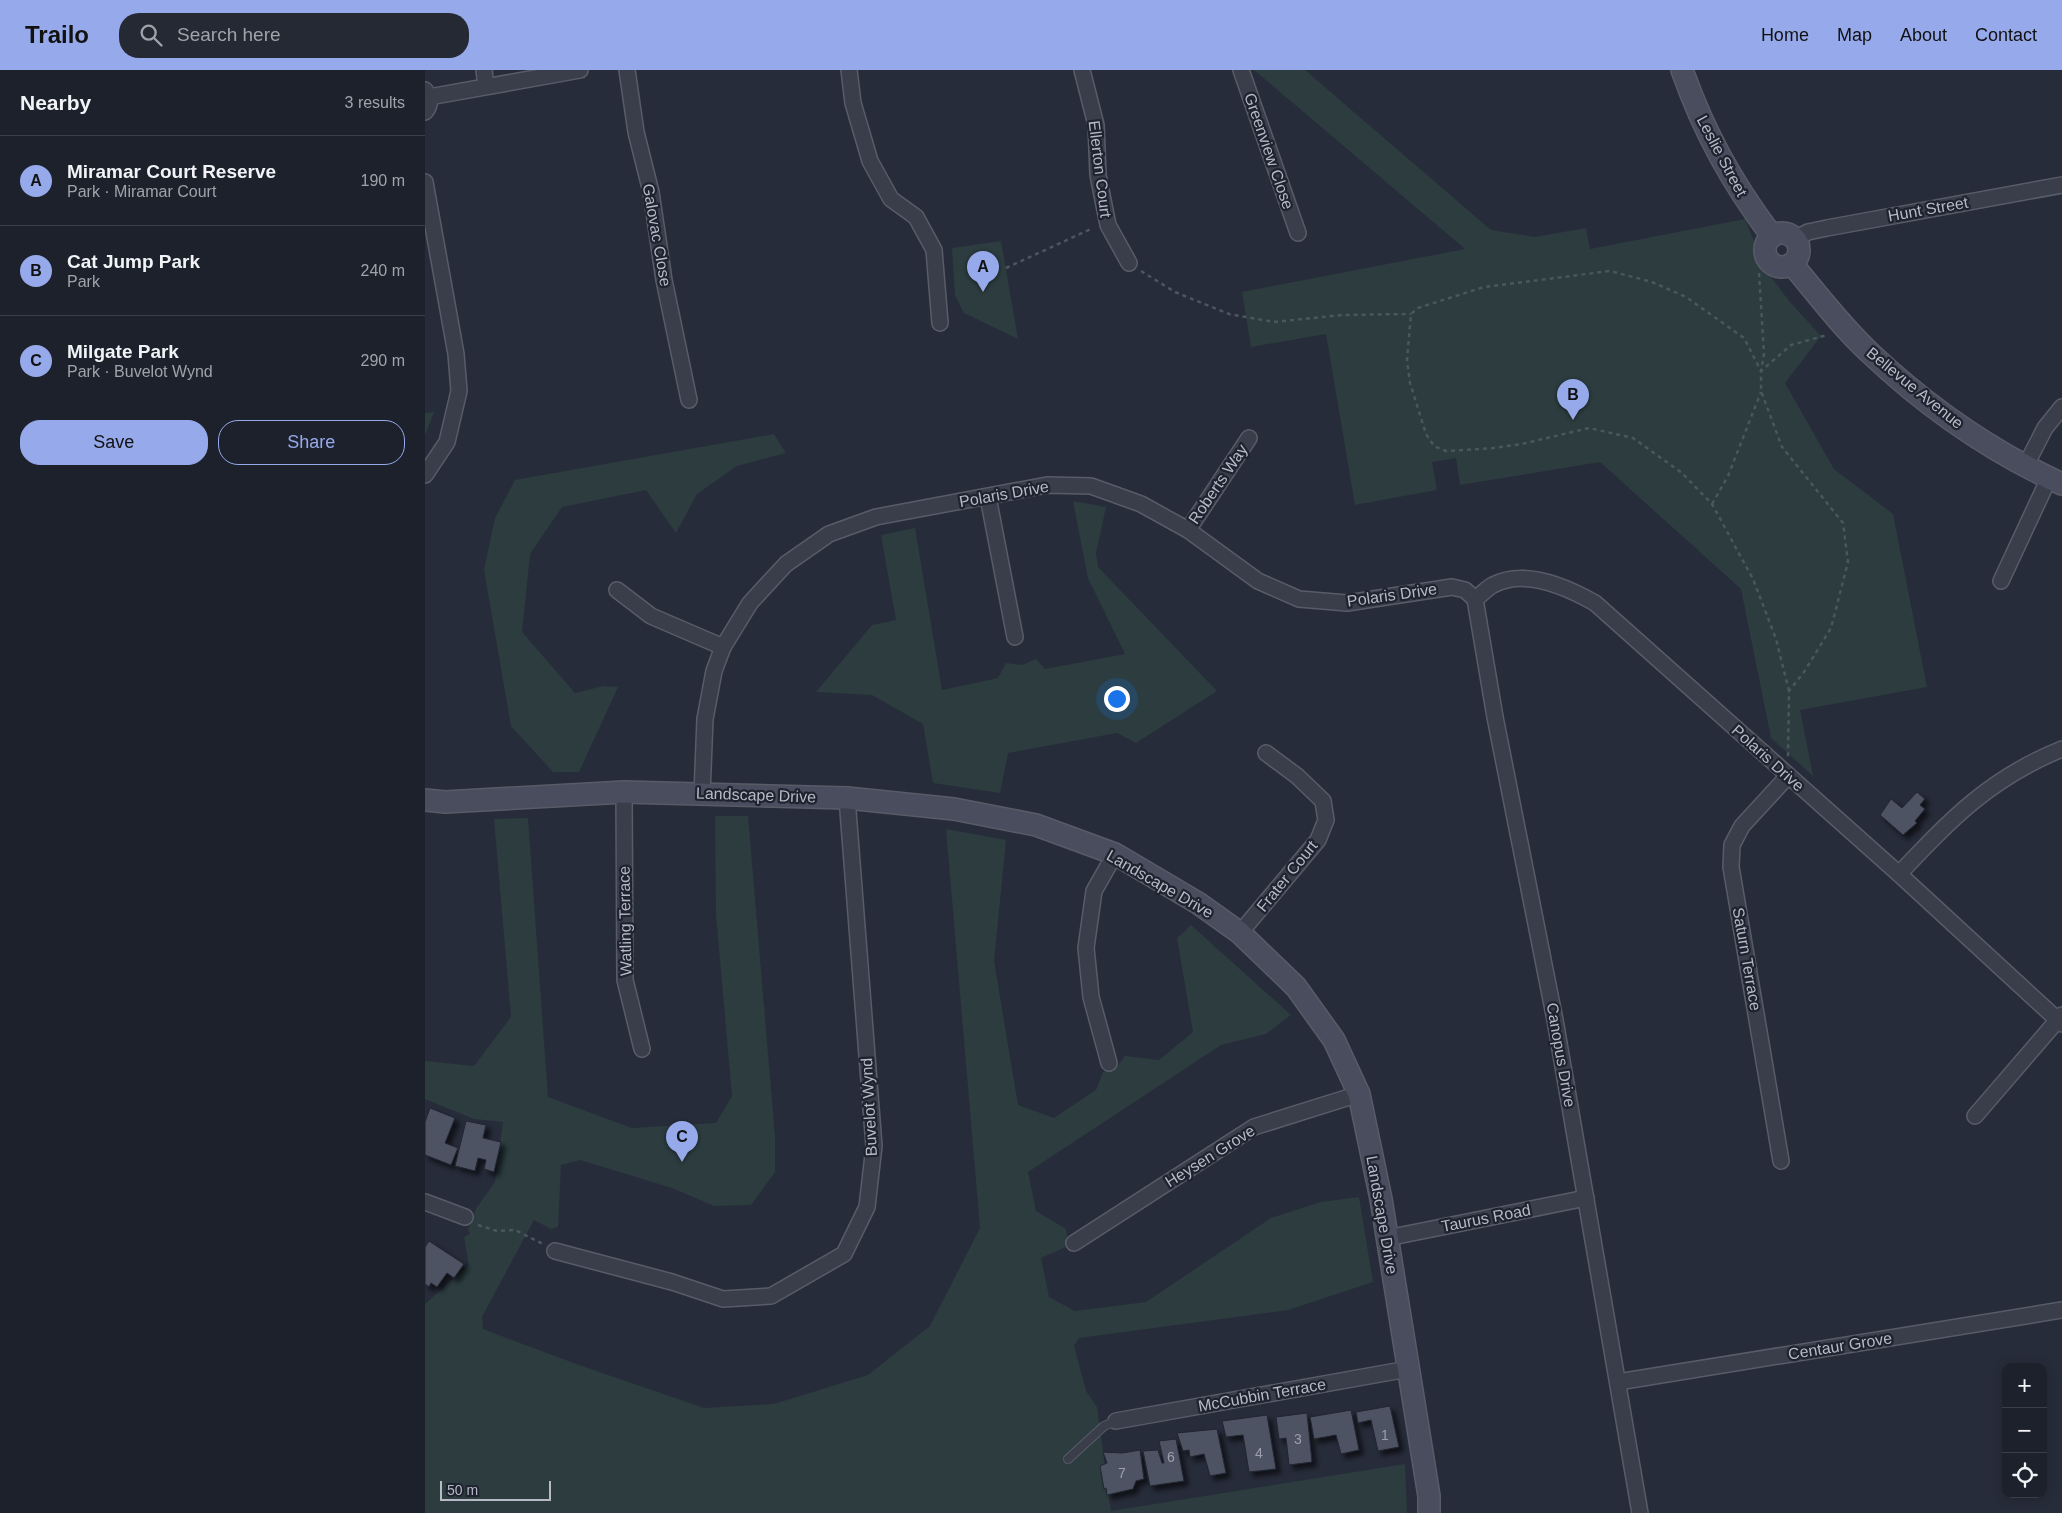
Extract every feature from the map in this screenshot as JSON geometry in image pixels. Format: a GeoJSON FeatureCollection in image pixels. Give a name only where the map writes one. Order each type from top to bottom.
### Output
{"type":"FeatureCollection","features":[{"type":"Feature","properties":{"kind":"street"},"geometry":{"type":"LineString","coordinates":[[484,70],[486,86]]}},
{"type":"Feature","properties":{"kind":"street"},"geometry":{"type":"LineString","coordinates":[[425,112],[429,105],[427,93],[486,86],[579,70]]}},
{"type":"Feature","properties":{"kind":"street","name":"Galovac Close"},"geometry":{"type":"LineString","coordinates":[[627,70],[636,132],[651,192],[664,280],[689,400]]}},
{"type":"Feature","properties":{"kind":"street"},"geometry":{"type":"LineString","coordinates":[[849,70],[853,103],[870,161],[891,198],[916,217],[934,250],[940,322]]}},
{"type":"Feature","properties":{"kind":"street","name":"Ellerton Court"},"geometry":{"type":"LineString","coordinates":[[1082,70],[1096,125],[1098,175],[1107,222],[1129,263]]}},
{"type":"Feature","properties":{"kind":"street","name":"Greenview Close"},"geometry":{"type":"LineString","coordinates":[[1241,70],[1298,233]]}},
{"type":"Feature","properties":{"kind":"street","name":"Leslie Street"},"geometry":{"type":"LineString","coordinates":[[1682,70],[1706,131],[1750,207],[1772,236]]}},
{"type":"Feature","properties":{"kind":"street"},"geometry":{"type":"LineString","coordinates":[[425,182],[456,354],[459,391],[447,442],[425,475]]}},
{"type":"Feature","properties":{"kind":"street","name":"Hunt Street"},"geometry":{"type":"LineString","coordinates":[[1795,239],[1809,232],[1827,228],[2062,185]]}},
{"type":"Feature","properties":{"kind":"street"},"geometry":{"type":"LineString","coordinates":[[1784,233],[1795,239],[1799,252],[1791,264],[1779,267],[1768,260],[1765,247],[1772,236],[1784,233]]}},
{"type":"Feature","properties":{"kind":"street","name":"Bellevue Avenue"},"geometry":{"type":"LineString","coordinates":[[1791,264],[1869,352],[1926,401],[1967,431],[2055,481]]}},
{"type":"Feature","properties":{"kind":"street"},"geometry":{"type":"LineString","coordinates":[[2026,465],[2045,428],[2062,407]]}},
{"type":"Feature","properties":{"kind":"street","name":"Roberts Way"},"geometry":{"type":"LineString","coordinates":[[1187,530],[1249,438]]}},
{"type":"Feature","properties":{"kind":"street"},"geometry":{"type":"LineString","coordinates":[[2001,581],[2055,481]]}},
{"type":"Feature","properties":{"kind":"street","name":"Polaris Drive"},"geometry":{"type":"LineString","coordinates":[[702,794],[705,719],[714,671],[723,647],[750,602],[786,564],[829,534],[876,517],[1047,485],[1091,486],[1141,504],[1187,530],[1258,581],[1299,598],[1347,603],[1452,587],[1465,590],[1475,599],[1494,584],[1518,578],[1574,590],[1595,603],[2061,1019]]}},
{"type":"Feature","properties":{"kind":"street"},"geometry":{"type":"LineString","coordinates":[[988,497],[1015,636]]}},
{"type":"Feature","properties":{"kind":"street"},"geometry":{"type":"LineString","coordinates":[[617,590],[651,616],[723,647]]}},
{"type":"Feature","properties":{"kind":"street","name":"Canopus Drive"},"geometry":{"type":"LineString","coordinates":[[1475,599],[1495,718],[1555,1020],[1639,1513]]}},
{"type":"Feature","properties":{"kind":"street"},"geometry":{"type":"LineString","coordinates":[[1899,874],[1971,801],[2005,777],[2062,749]]}},
{"type":"Feature","properties":{"kind":"street","name":"Frater Court"},"geometry":{"type":"LineString","coordinates":[[1241,933],[1318,840],[1326,820],[1323,801],[1297,776],[1266,753]]}},
{"type":"Feature","properties":{"kind":"street","name":"Saturn Terrace"},"geometry":{"type":"LineString","coordinates":[[1781,1161],[1731,867],[1732,845],[1742,826],[1788,776]]}},
{"type":"Feature","properties":{"kind":"street","name":"Landscape Drive"},"geometry":{"type":"LineString","coordinates":[[425,800],[445,802],[624,792],[847,798],[954,809],[1036,824],[1115,854],[1198,903],[1241,933],[1301,995],[1334,1040],[1359,1094],[1381,1199],[1429,1496],[1429,1513]]}},
{"type":"Feature","properties":{"kind":"street","name":"Watling Terrace"},"geometry":{"type":"LineString","coordinates":[[624,792],[625,980],[642,1049]]}},
{"type":"Feature","properties":{"kind":"street","name":"Buvelot Wynd"},"geometry":{"type":"LineString","coordinates":[[555,1251],[672,1282],[723,1299],[771,1296],[844,1254],[867,1207],[874,1146],[847,798]]}},
{"type":"Feature","properties":{"kind":"street"},"geometry":{"type":"LineString","coordinates":[[1109,1062],[1091,996],[1086,948],[1094,891],[1115,854]]}},
{"type":"Feature","properties":{"kind":"street"},"geometry":{"type":"LineString","coordinates":[[1975,1116],[2061,1019]]}},
{"type":"Feature","properties":{"kind":"street","name":"Heysen Grove"},"geometry":{"type":"LineString","coordinates":[[1074,1243],[1254,1127],[1359,1094]]}},
{"type":"Feature","properties":{"kind":"street","name":"Taurus Road"},"geometry":{"type":"LineString","coordinates":[[1387,1238],[1586,1198]]}},
{"type":"Feature","properties":{"kind":"street"},"geometry":{"type":"LineString","coordinates":[[425,1202],[465,1217]]}},
{"type":"Feature","properties":{"kind":"street","name":"Centaur Grove"},"geometry":{"type":"LineString","coordinates":[[1617,1382],[2062,1310]]}},
{"type":"Feature","properties":{"kind":"street","name":"McCubbin Terrace"},"geometry":{"type":"LineString","coordinates":[[1116,1421],[1408,1369]]}},
{"type":"Feature","properties":{"kind":"lane"},"geometry":{"type":"LineString","coordinates":[[1068,1460],[1104,1426],[1116,1421]]}},
{"type":"Feature","properties":{"kind":"path"},"geometry":{"type":"LineString","coordinates":[[1006,268],[1107,222]]}},
{"type":"Feature","properties":{"kind":"path"},"geometry":{"type":"LineString","coordinates":[[1768,260],[1759,273],[1764,354],[1761,371],[1761,391],[1782,447],[1843,523],[1848,562],[1831,628],[1804,672],[1789,690]]}},
{"type":"Feature","properties":{"kind":"path"},"geometry":{"type":"LineString","coordinates":[[1129,263],[1175,292],[1229,314],[1274,322],[1342,315],[1411,314],[1426,305],[1484,288],[1611,270],[1652,282],[1686,296],[1744,338],[1761,371]]}},
{"type":"Feature","properties":{"kind":"path"},"geometry":{"type":"LineString","coordinates":[[1411,314],[1407,360],[1410,383],[1426,434],[1434,446],[1446,451],[1493,448],[1522,444],[1589,428],[1633,438],[1682,473],[1712,504],[1753,579],[1777,639],[1789,690],[1788,776]]}},
{"type":"Feature","properties":{"kind":"path"},"geometry":{"type":"LineString","coordinates":[[1761,371],[1791,345],[1821,336],[1850,332]]}},
{"type":"Feature","properties":{"kind":"path"},"geometry":{"type":"LineString","coordinates":[[1712,504],[1727,476],[1761,391]]}},
{"type":"Feature","properties":{"kind":"path"},"geometry":{"type":"LineString","coordinates":[[465,1217],[480,1226],[497,1231],[515,1230],[555,1251]]}},
{"type":"Feature","properties":{"kind":"shaded area"},"geometry":{"type":"Polygon","coordinates":[[[1254,70],[1305,70],[1491,230],[1535,237],[1586,228],[1590,249],[1745,219],[1765,269],[1790,302],[1821,336],[1785,383],[1834,469],[1893,514],[1927,687],[1800,710],[1813,776],[1771,738],[1741,589],[1600,462],[1460,485],[1456,458],[1432,462],[1437,490],[1355,505],[1326,334],[1251,347],[1242,292],[1465,249],[1254,70]]]}},
{"type":"Feature","properties":{"kind":"shaded area"},"geometry":{"type":"Polygon","coordinates":[[[1001,241],[1018,339],[964,313],[955,295],[952,248],[1001,241]]]}},
{"type":"Feature","properties":{"kind":"shaded area"},"geometry":{"type":"Polygon","coordinates":[[[434,412],[425,435],[425,413],[434,412]]]}},
{"type":"Feature","properties":{"kind":"shaded area"},"geometry":{"type":"Polygon","coordinates":[[[774,434],[786,453],[737,466],[697,494],[676,533],[646,490],[562,507],[530,554],[522,632],[575,693],[603,686],[618,687],[579,772],[553,772],[511,726],[484,570],[495,518],[515,480],[774,434]]]}},
{"type":"Feature","properties":{"kind":"shaded area"},"geometry":{"type":"Polygon","coordinates":[[[1073,501],[1106,507],[1096,553],[1098,567],[1217,691],[1136,743],[1117,733],[1008,753],[1000,793],[933,783],[923,724],[872,695],[816,692],[872,625],[896,620],[881,535],[915,528],[942,690],[998,678],[1006,663],[1022,665],[1036,659],[1045,669],[1125,654],[1088,578],[1073,501]]]}},
{"type":"Feature","properties":{"kind":"shaded area"},"geometry":{"type":"Polygon","coordinates":[[[715,816],[748,816],[775,1137],[775,1172],[751,1205],[714,1206],[672,1188],[580,1160],[561,1165],[558,1227],[551,1229],[534,1220],[482,1317],[483,1329],[579,1365],[704,1408],[774,1404],[868,1375],[930,1326],[980,1228],[946,829],[1006,840],[994,961],[1018,1105],[1054,1118],[1096,1090],[1103,1072],[1116,1068],[1125,1056],[1159,1060],[1193,1032],[1177,938],[1191,925],[1291,1015],[1266,1034],[1221,1045],[1028,1172],[1036,1211],[1066,1229],[1068,1246],[1041,1258],[1049,1297],[1075,1311],[1146,1302],[1271,1218],[1321,1202],[1359,1197],[1373,1282],[1288,1310],[1079,1338],[1074,1346],[1086,1391],[1097,1407],[1111,1511],[1405,1464],[1407,1513],[425,1513],[425,1304],[469,1265],[464,1237],[470,1234],[468,1229],[477,1207],[495,1182],[503,1122],[474,1119],[425,1099],[425,1061],[474,1066],[511,1017],[494,819],[528,818],[548,1097],[632,1128],[716,1123],[732,1096],[716,915],[715,816]]]}},
{"type":"Feature","properties":{"kind":"building"},"geometry":{"type":"Polygon","coordinates":[[[1917,792],[1925,799],[1920,805],[1925,809],[1915,821],[1917,823],[1903,835],[1880,815],[1891,799],[1902,808],[1917,792]]]}},
{"type":"Feature","properties":{"kind":"building"},"geometry":{"type":"Polygon","coordinates":[[[430,1108],[455,1118],[445,1143],[458,1148],[451,1165],[425,1155],[425,1122],[430,1108]]]}},
{"type":"Feature","properties":{"kind":"building"},"geometry":{"type":"Polygon","coordinates":[[[466,1121],[486,1125],[483,1138],[501,1142],[494,1172],[484,1169],[486,1160],[478,1158],[475,1171],[455,1166],[466,1121]]]}},
{"type":"Feature","properties":{"kind":"building"},"geometry":{"type":"Polygon","coordinates":[[[429,1241],[464,1264],[454,1278],[447,1273],[437,1287],[431,1283],[429,1287],[425,1284],[425,1247],[429,1241]]]}},
{"type":"Feature","properties":{"kind":"building"},"geometry":{"type":"Polygon","coordinates":[[[1390,1406],[1399,1447],[1378,1451],[1371,1420],[1358,1423],[1356,1412],[1390,1406]]]}},
{"type":"Feature","properties":{"kind":"building"},"geometry":{"type":"Polygon","coordinates":[[[1351,1410],[1359,1450],[1341,1454],[1336,1435],[1314,1439],[1310,1417],[1351,1410]]]}},
{"type":"Feature","properties":{"kind":"building"},"geometry":{"type":"Polygon","coordinates":[[[1307,1413],[1312,1462],[1289,1465],[1286,1438],[1279,1439],[1276,1417],[1307,1413]]]}},
{"type":"Feature","properties":{"kind":"building"},"geometry":{"type":"Polygon","coordinates":[[[1267,1415],[1276,1469],[1249,1472],[1243,1435],[1226,1437],[1222,1421],[1267,1415]]]}},
{"type":"Feature","properties":{"kind":"building"},"geometry":{"type":"Polygon","coordinates":[[[1217,1429],[1226,1473],[1210,1476],[1204,1454],[1190,1457],[1189,1450],[1183,1451],[1177,1433],[1217,1429]]]}},
{"type":"Feature","properties":{"kind":"building"},"geometry":{"type":"Polygon","coordinates":[[[1176,1439],[1184,1481],[1150,1486],[1143,1451],[1158,1450],[1162,1463],[1164,1463],[1159,1441],[1176,1439]]]}},
{"type":"Feature","properties":{"kind":"building"},"geometry":{"type":"Polygon","coordinates":[[[1140,1450],[1144,1479],[1136,1481],[1133,1489],[1107,1495],[1106,1488],[1104,1489],[1100,1466],[1107,1463],[1103,1452],[1122,1453],[1140,1450]]]}},
{"type":"Feature","properties":{"kind":"place","name":"Miramar Court Reserve"},"geometry":{"type":"Point","coordinates":[983,292]}},
{"type":"Feature","properties":{"kind":"place","name":"Cat Jump Park"},"geometry":{"type":"Point","coordinates":[1573,420]}},
{"type":"Feature","properties":{"kind":"place","name":"Milgate Park"},"geometry":{"type":"Point","coordinates":[682,1162]}}]}
